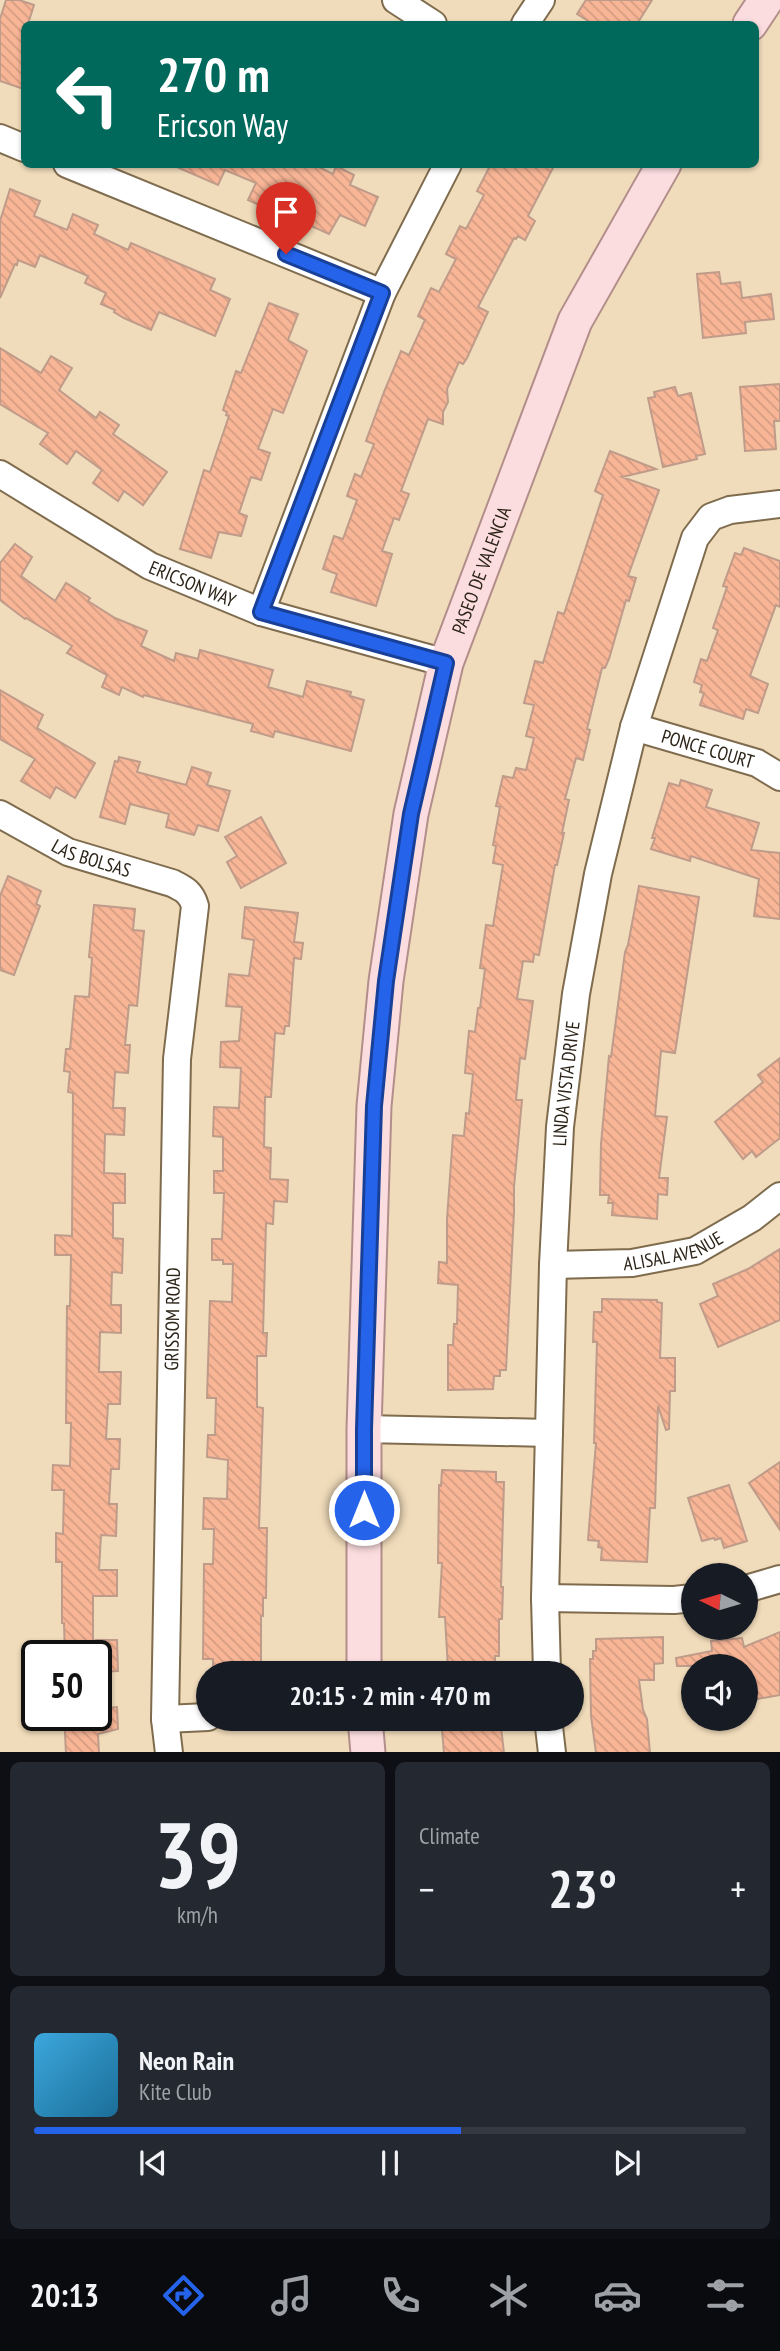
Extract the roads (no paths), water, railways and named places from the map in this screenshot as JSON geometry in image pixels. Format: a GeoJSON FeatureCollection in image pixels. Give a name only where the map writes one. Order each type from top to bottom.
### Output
{"type":"FeatureCollection","features":[{"type":"Feature","properties":{"kind":"main road"},"geometry":{"type":"LineString","coordinates":[[752,21],[766,0]]}},
{"type":"Feature","properties":{"kind":"main road","name":"PASEO DE VALENCIA"},"geometry":{"type":"LineString","coordinates":[[364,1661],[364,1429],[374,1106],[386,981],[411,814],[446,663],[575,321],[661,168]]}},
{"type":"Feature","properties":{"kind":"main road"},"geometry":{"type":"LineString","coordinates":[[366,1731],[368,1752]]}},
{"type":"Feature","properties":{"kind":"street"},"geometry":{"type":"LineString","coordinates":[[396,0],[428,21]]}},
{"type":"Feature","properties":{"kind":"street"},"geometry":{"type":"LineString","coordinates":[[527,21],[541,0]]}},
{"type":"Feature","properties":{"kind":"street"},"geometry":{"type":"LineString","coordinates":[[0,138],[21,147]]}},
{"type":"Feature","properties":{"kind":"street"},"geometry":{"type":"LineString","coordinates":[[78,168],[382,293]]}},
{"type":"Feature","properties":{"kind":"street"},"geometry":{"type":"LineString","coordinates":[[261,612],[382,293],[446,168]]}},
{"type":"Feature","properties":{"kind":"street","name":"ERICSON WAY"},"geometry":{"type":"LineString","coordinates":[[0,474],[150,566],[261,612],[446,663]]}},
{"type":"Feature","properties":{"kind":"street","name":"LINDA VISTA DRIVE"},"geometry":{"type":"LineString","coordinates":[[547,1661],[545,1598],[553,1265],[560,1127],[576,994],[598,874],[634,727],[695,538],[710,517],[730,510],[780,504]]}},
{"type":"Feature","properties":{"kind":"street","name":"PONCE COURT"},"geometry":{"type":"LineString","coordinates":[[634,727],[757,763],[780,777]]}},
{"type":"Feature","properties":{"kind":"street","name":"LAS BOLSAS"},"geometry":{"type":"LineString","coordinates":[[0,814],[68,852],[172,883],[186,890]]}},
{"type":"Feature","properties":{"kind":"street","name":"GRISSOM ROAD"},"geometry":{"type":"LineString","coordinates":[[169,1752],[165,1719],[177,1059],[195,916],[192,895],[186,890]]}},
{"type":"Feature","properties":{"kind":"street","name":"ALISAL AVENUE"},"geometry":{"type":"LineString","coordinates":[[553,1265],[632,1263],[695,1251],[752,1218],[780,1196]]}},
{"type":"Feature","properties":{"kind":"street"},"geometry":{"type":"LineString","coordinates":[[364,1429],[549,1433]]}},
{"type":"Feature","properties":{"kind":"street"},"geometry":{"type":"LineString","coordinates":[[758,1585],[780,1579]]}},
{"type":"Feature","properties":{"kind":"street"},"geometry":{"type":"LineString","coordinates":[[545,1598],[681,1599]]}},
{"type":"Feature","properties":{"kind":"street"},"geometry":{"type":"LineString","coordinates":[[165,1719],[196,1718]]}},
{"type":"Feature","properties":{"kind":"street"},"geometry":{"type":"LineString","coordinates":[[550,1731],[552,1752]]}}]}
